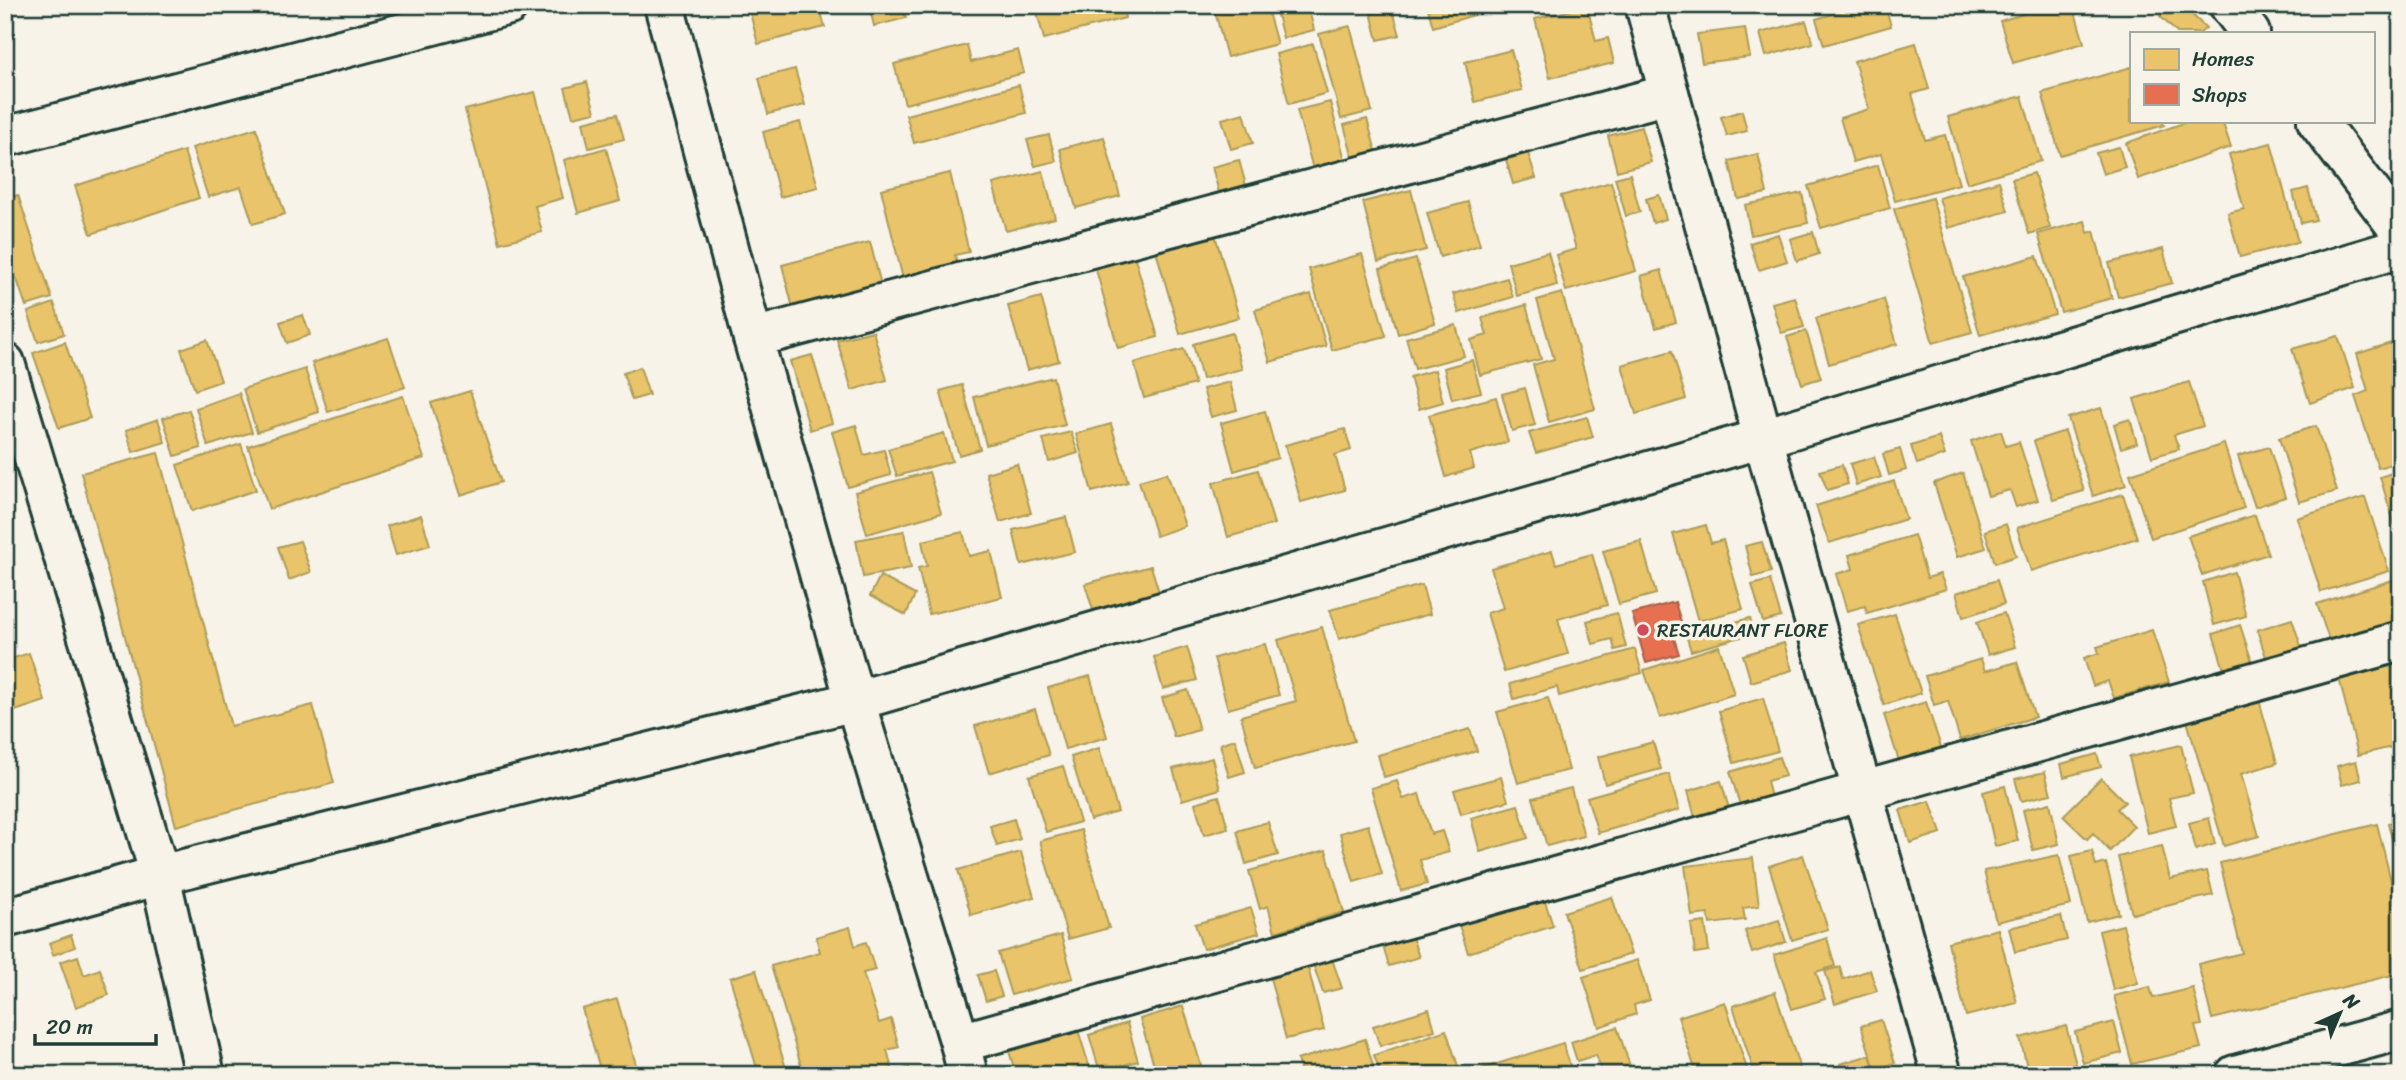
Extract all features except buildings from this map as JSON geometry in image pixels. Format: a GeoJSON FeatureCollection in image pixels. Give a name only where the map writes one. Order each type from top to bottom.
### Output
{"type":"FeatureCollection","features":[{"type":"Feature","properties":{"kind":"street"},"geometry":{"type":"LineString","coordinates":[[5,137],[509,5]]}},
{"type":"Feature","properties":{"kind":"street"},"geometry":{"type":"LineString","coordinates":[[664,5],[753,338],[855,701],[964,1059],[1863,791],[2401,642]]}},
{"type":"Feature","properties":{"kind":"street"},"geometry":{"type":"LineString","coordinates":[[1645,5],[1763,438],[1942,1075]]}},
{"type":"Feature","properties":{"kind":"street"},"geometry":{"type":"LineString","coordinates":[[2229,5],[2249,32]]}},
{"type":"Feature","properties":{"kind":"street"},"geometry":{"type":"LineString","coordinates":[[753,338],[1669,94]]}},
{"type":"Feature","properties":{"kind":"street"},"geometry":{"type":"LineString","coordinates":[[2318,122],[2401,232]]}},
{"type":"Feature","properties":{"kind":"street"},"geometry":{"type":"LineString","coordinates":[[5,918],[160,875],[855,701],[1763,438],[2401,248]]}},
{"type":"Feature","properties":{"kind":"street"},"geometry":{"type":"LineString","coordinates":[[5,363],[160,875],[205,1075]]}},
{"type":"Feature","properties":{"kind":"street"},"geometry":{"type":"LineString","coordinates":[[2235,1075],[2401,1030]]}},
{"type":"Feature","properties":{"kind":"place","name":"RESTAURANT FLORE"},"geometry":{"type":"Point","coordinates":[1643,630]}}]}
